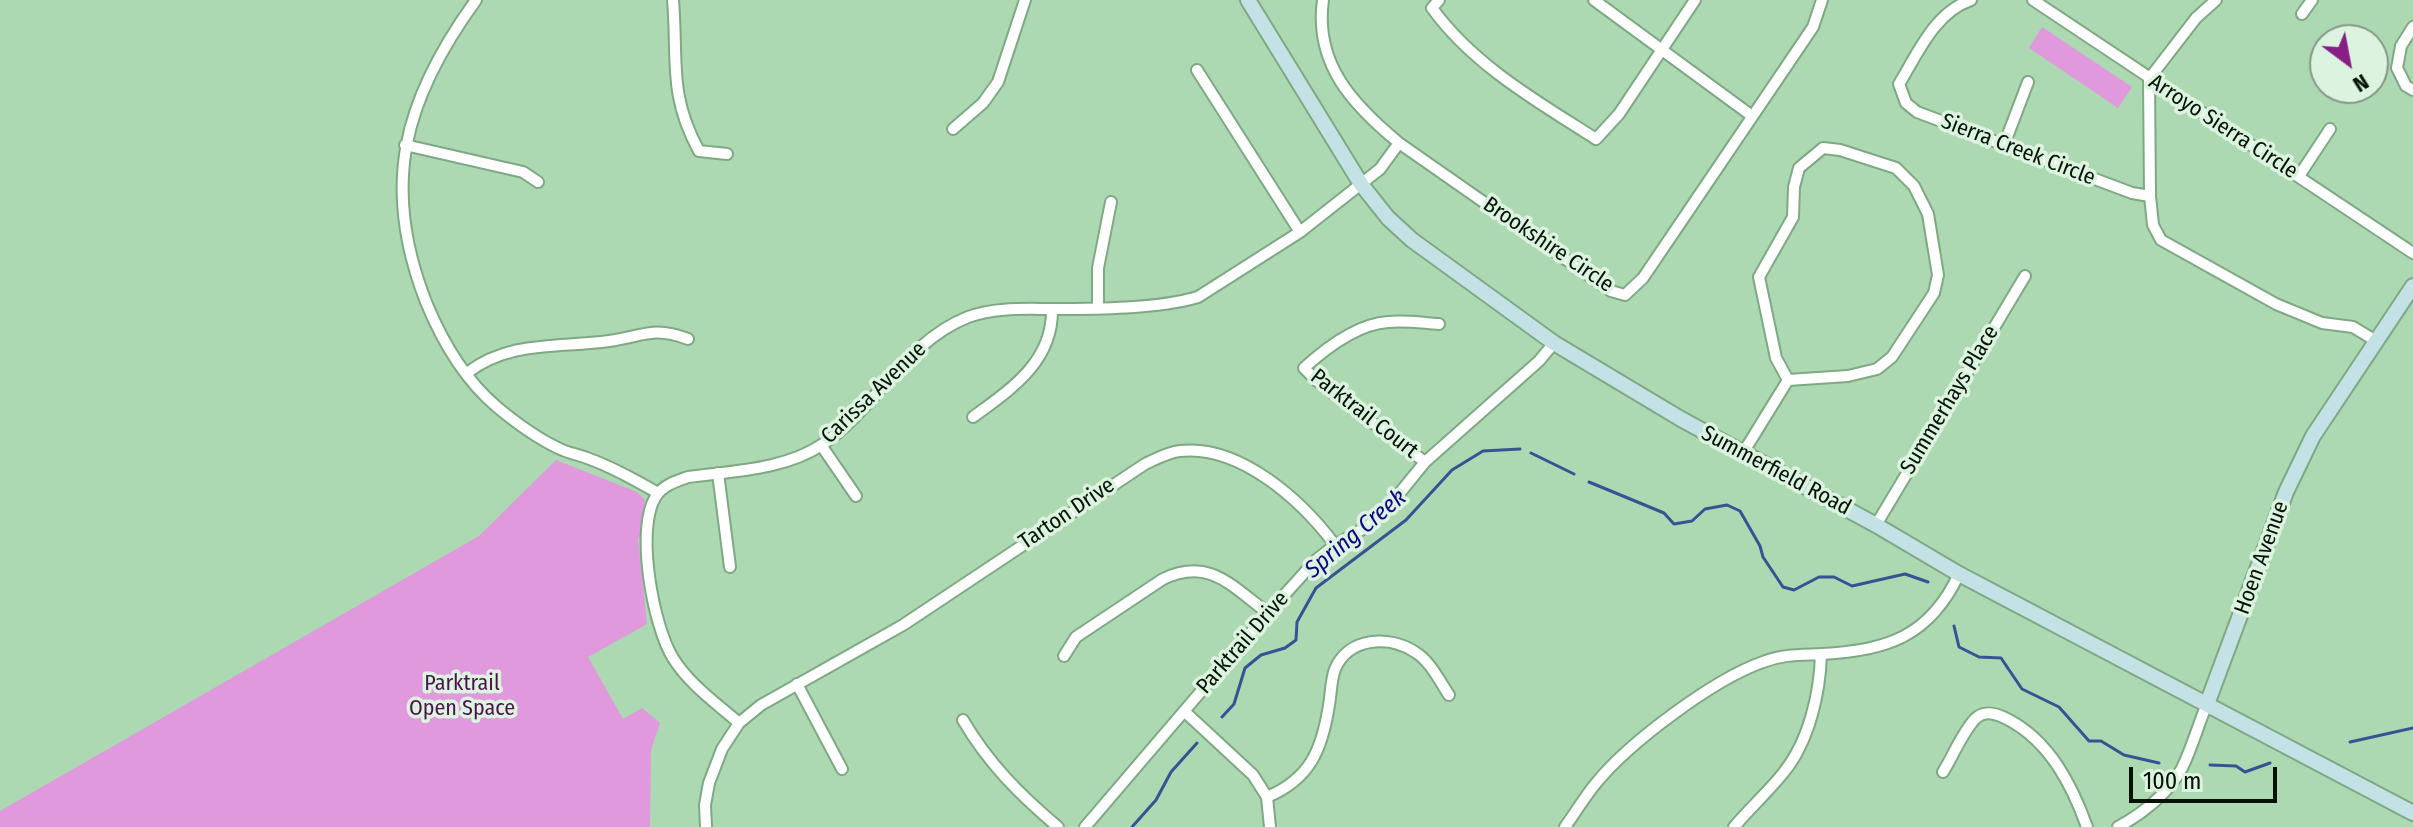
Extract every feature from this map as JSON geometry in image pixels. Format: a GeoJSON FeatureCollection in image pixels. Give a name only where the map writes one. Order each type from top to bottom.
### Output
{"type":"FeatureCollection","features":[{"type":"Feature","properties":{"kind":"street"},"geometry":{"type":"LineString","coordinates":[[476,0],[447,39],[426,79],[405,145],[401,183],[409,250],[435,325],[467,373],[496,406],[559,449],[587,458],[658,493],[649,510],[645,532],[659,630],[682,671],[739,723],[722,749],[709,783],[705,805],[706,827]]}},
{"type":"Feature","properties":{"kind":"street"},"geometry":{"type":"LineString","coordinates":[[673,0],[675,81],[682,117],[699,151],[727,154]]}},
{"type":"Feature","properties":{"kind":"street"},"geometry":{"type":"LineString","coordinates":[[953,129],[983,103],[998,82],[1025,0]]}},
{"type":"Feature","properties":{"kind":"street","name":"Summerfield Road"},"geometry":{"type":"LineString","coordinates":[[1248,0],[1361,184],[1388,218],[1412,240],[1554,343],[1959,574],[2413,813]]}},
{"type":"Feature","properties":{"kind":"street","name":"Brookshire Circle"},"geometry":{"type":"LineString","coordinates":[[1323,0],[1322,35],[1328,58],[1338,81],[1374,123],[1611,291],[1625,295],[1643,278],[1813,27],[1822,0]]}},
{"type":"Feature","properties":{"kind":"street"},"geometry":{"type":"LineString","coordinates":[[1439,0],[1432,8],[1452,35],[1518,89],[1596,139],[1619,114],[1695,0]]}},
{"type":"Feature","properties":{"kind":"street"},"geometry":{"type":"LineString","coordinates":[[1594,0],[1752,116]]}},
{"type":"Feature","properties":{"kind":"street","name":"Sierra Creek Circle"},"geometry":{"type":"LineString","coordinates":[[1971,0],[1957,5],[1931,31],[1899,84],[1901,95],[1917,112],[2132,193],[2150,196]]}},
{"type":"Feature","properties":{"kind":"street","name":"Arroyo Sierra Circle"},"geometry":{"type":"LineString","coordinates":[[2033,0],[2413,253]]}},
{"type":"Feature","properties":{"kind":"street"},"geometry":{"type":"LineString","coordinates":[[2216,0],[2196,18],[2149,79],[2153,225],[2161,240],[2276,304],[2322,323],[2353,327],[2376,341]]}},
{"type":"Feature","properties":{"kind":"street"},"geometry":{"type":"LineString","coordinates":[[2302,14],[2312,0]]}},
{"type":"Feature","properties":{"kind":"street"},"geometry":{"type":"LineString","coordinates":[[2413,27],[2401,46],[2397,68],[2406,86],[2413,90]]}},
{"type":"Feature","properties":{"kind":"street"},"geometry":{"type":"LineString","coordinates":[[1197,70],[1300,232]]}},
{"type":"Feature","properties":{"kind":"street"},"geometry":{"type":"LineString","coordinates":[[2004,145],[2028,82]]}},
{"type":"Feature","properties":{"kind":"street"},"geometry":{"type":"LineString","coordinates":[[2299,176],[2330,129]]}},
{"type":"Feature","properties":{"kind":"street","name":"Carissa Avenue"},"geometry":{"type":"LineString","coordinates":[[658,493],[688,477],[780,463],[821,445],[846,426],[920,346],[967,317],[996,310],[1098,307],[1183,301],[1198,297],[1300,232],[1380,169],[1399,143]]}},
{"type":"Feature","properties":{"kind":"street"},"geometry":{"type":"LineString","coordinates":[[405,145],[523,172],[538,182]]}},
{"type":"Feature","properties":{"kind":"street"},"geometry":{"type":"LineString","coordinates":[[1823,148],[1840,150],[1896,168],[1914,186],[1928,214],[1938,275],[1934,293],[1892,357],[1877,369],[1848,376],[1788,380],[1776,358],[1759,277],[1793,217],[1794,187],[1799,168],[1823,148]]}},
{"type":"Feature","properties":{"kind":"street"},"geometry":{"type":"LineString","coordinates":[[1098,307],[1098,268],[1111,202]]}},
{"type":"Feature","properties":{"kind":"street","name":"Summerhays Place"},"geometry":{"type":"LineString","coordinates":[[1876,525],[2025,276]]}},
{"type":"Feature","properties":{"kind":"street","name":"Hoen Avenue"},"geometry":{"type":"LineString","coordinates":[[2118,827],[2133,819],[2174,780],[2182,768],[2302,457],[2413,286]]}},
{"type":"Feature","properties":{"kind":"street"},"geometry":{"type":"LineString","coordinates":[[973,417],[1030,371],[1049,339],[1052,309]]}},
{"type":"Feature","properties":{"kind":"street","name":"Parktrail Court"},"geometry":{"type":"LineString","coordinates":[[1425,462],[1304,368],[1320,354],[1371,325],[1387,322],[1439,324]]}},
{"type":"Feature","properties":{"kind":"street"},"geometry":{"type":"LineString","coordinates":[[467,373],[493,356],[526,347],[610,341],[665,331],[688,339]]}},
{"type":"Feature","properties":{"kind":"street","name":"Parktrail Drive"},"geometry":{"type":"LineString","coordinates":[[1085,827],[1315,561],[1368,526],[1386,510],[1425,462],[1539,361],[1554,343]]}},
{"type":"Feature","properties":{"kind":"street"},"geometry":{"type":"LineString","coordinates":[[1743,453],[1788,380]]}},
{"type":"Feature","properties":{"kind":"street"},"geometry":{"type":"LineString","coordinates":[[821,445],[856,496]]}},
{"type":"Feature","properties":{"kind":"street","name":"Tarton Drive"},"geometry":{"type":"LineString","coordinates":[[739,723],[761,705],[903,625],[1126,474],[1176,451],[1209,451],[1245,465],[1304,507],[1335,545]]}},
{"type":"Feature","properties":{"kind":"street"},"geometry":{"type":"LineString","coordinates":[[718,473],[730,567]]}},
{"type":"Feature","properties":{"kind":"street"},"geometry":{"type":"LineString","coordinates":[[1064,656],[1076,637],[1177,572],[1193,569],[1206,571],[1268,613]]}},
{"type":"Feature","properties":{"kind":"street"},"geometry":{"type":"LineString","coordinates":[[1565,827],[1597,782],[1672,715],[1735,673],[1786,654],[1868,651],[1894,643],[1930,618],[1947,600],[1959,574]]}},
{"type":"Feature","properties":{"kind":"street"},"geometry":{"type":"LineString","coordinates":[[1267,797],[1290,785],[1317,753],[1325,729],[1334,670],[1351,649],[1366,642],[1383,641],[1417,652],[1449,695]]}},
{"type":"Feature","properties":{"kind":"street"},"geometry":{"type":"LineString","coordinates":[[1734,827],[1785,771],[1800,746],[1821,677],[1821,654]]}},
{"type":"Feature","properties":{"kind":"street"},"geometry":{"type":"LineString","coordinates":[[797,684],[842,769]]}},
{"type":"Feature","properties":{"kind":"street"},"geometry":{"type":"LineString","coordinates":[[1184,711],[1253,775],[1267,797],[1270,827]]}},
{"type":"Feature","properties":{"kind":"street"},"geometry":{"type":"LineString","coordinates":[[1943,772],[1976,718],[1987,712],[2000,715],[2030,732],[2049,753],[2073,792],[2087,827]]}},
{"type":"Feature","properties":{"kind":"street"},"geometry":{"type":"LineString","coordinates":[[963,720],[975,741],[1009,783],[1058,827]]}},
{"type":"Feature","properties":{"kind":"green space"},"geometry":{"type":"Polygon","coordinates":[[[2042,27],[2132,87],[2118,108],[2029,48],[2042,27]]]}},
{"type":"Feature","properties":{"kind":"green space","name":"Parktrail Open Space"},"geometry":{"type":"Polygon","coordinates":[[[556,460],[637,492],[645,500],[642,533],[638,539],[647,624],[588,657],[623,719],[642,708],[660,723],[651,750],[650,827],[0,827],[0,811],[479,536],[556,460]]]}},
{"type":"Feature","properties":{"kind":"waterway","name":"Spring Creek"},"geometry":{"type":"LineString","coordinates":[[1222,717],[1234,704],[1245,668],[1261,655],[1285,648],[1296,640],[1297,622],[1316,588],[1406,520],[1452,470],[1483,451],[1520,449]]}},
{"type":"Feature","properties":{"kind":"waterway","name":"Spring Creek"},"geometry":{"type":"LineString","coordinates":[[1531,453],[1574,474]]}},
{"type":"Feature","properties":{"kind":"waterway","name":"Spring Creek"},"geometry":{"type":"LineString","coordinates":[[1589,482],[1664,513],[1674,524],[1692,521],[1705,509],[1727,505],[1740,511],[1763,557],[1783,587],[1794,590],[1819,577],[1834,577],[1852,586],[1905,574],[1928,582]]}},
{"type":"Feature","properties":{"kind":"waterway","name":"Spring Creek"},"geometry":{"type":"LineString","coordinates":[[1954,626],[1959,647],[1979,657],[2001,658],[2022,689],[2059,707],[2089,741],[2101,741],[2124,755],[2159,763]]}},
{"type":"Feature","properties":{"kind":"waterway","name":"Spring Creek"},"geometry":{"type":"LineString","coordinates":[[2350,742],[2413,728]]}},
{"type":"Feature","properties":{"kind":"waterway","name":"Spring Creek"},"geometry":{"type":"LineString","coordinates":[[1132,827],[1156,800],[1171,772],[1197,743]]}},
{"type":"Feature","properties":{"kind":"waterway","name":"Spring Creek"},"geometry":{"type":"LineString","coordinates":[[2210,765],[2236,766],[2245,772],[2270,763]]}}]}
